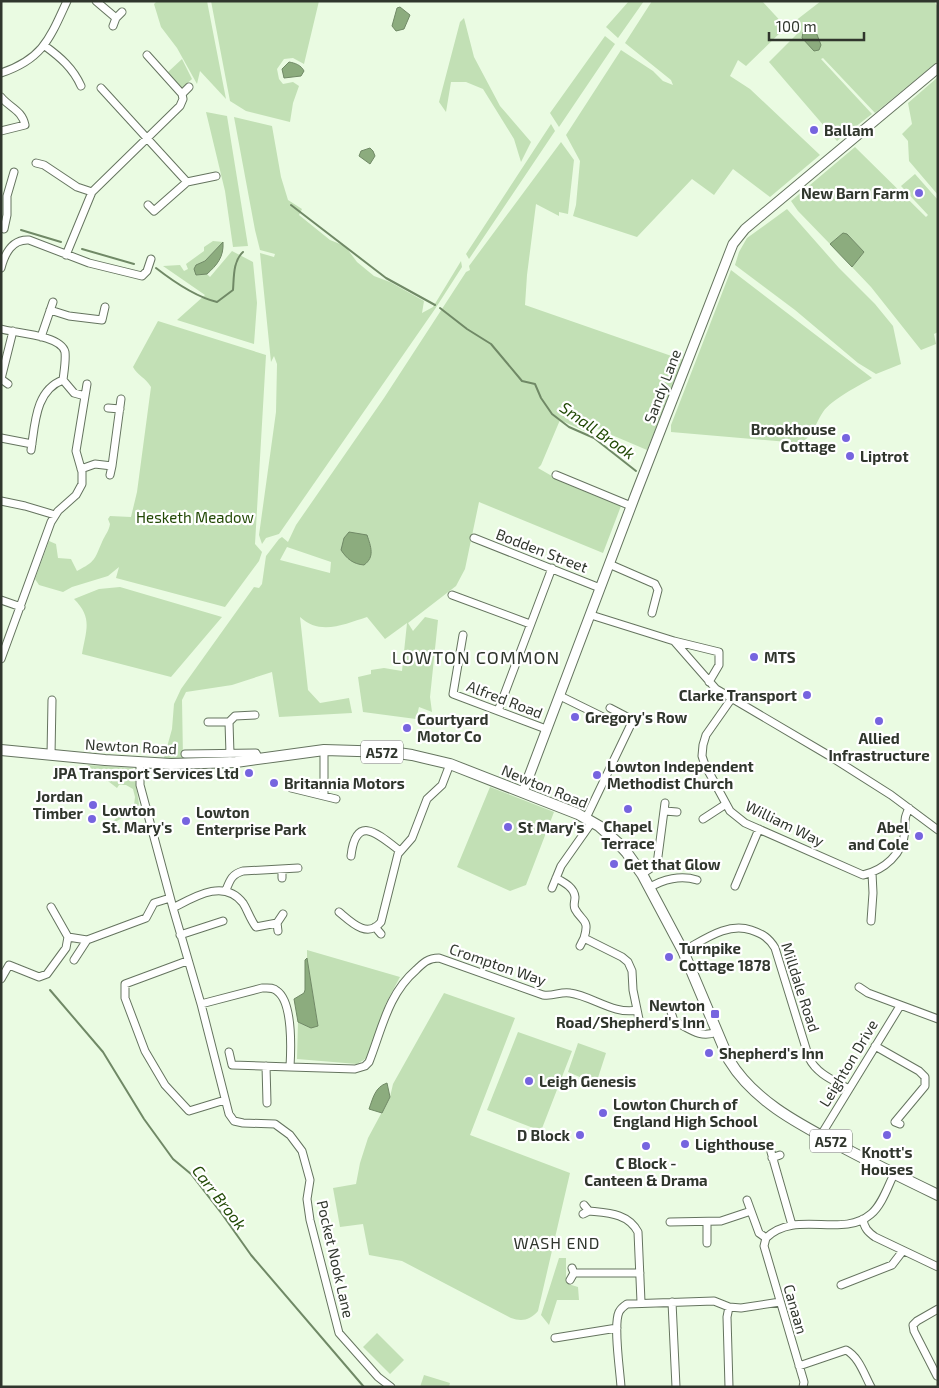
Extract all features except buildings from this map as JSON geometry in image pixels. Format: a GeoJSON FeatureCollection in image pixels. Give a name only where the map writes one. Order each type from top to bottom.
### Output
{"type":"FeatureCollection","features":[{"type":"Feature","properties":{"kind":"main road","name":"Newton Road"},"geometry":{"type":"LineString","coordinates":[[1,750],[140,763],[199,764],[259,760],[324,750],[391,752],[419,756],[450,764],[589,820],[618,843],[642,874],[682,951],[716,1032],[736,1071],[762,1098],[820,1135]]}},
{"type":"Feature","properties":{"kind":"main road","name":"A572"},"geometry":{"type":"LineString","coordinates":[[820,1135],[938,1195]]}},
{"type":"Feature","properties":{"kind":"street"},"geometry":{"type":"LineString","coordinates":[[1,73],[26,62],[45,46],[57,25],[67,1]]}},
{"type":"Feature","properties":{"kind":"street"},"geometry":{"type":"LineString","coordinates":[[96,1],[119,15],[113,26]]}},
{"type":"Feature","properties":{"kind":"street"},"geometry":{"type":"LineString","coordinates":[[45,46],[79,74],[82,86]]}},
{"type":"Feature","properties":{"kind":"street"},"geometry":{"type":"LineString","coordinates":[[66,255],[92,192],[180,106],[183,99],[182,94],[147,55]]}},
{"type":"Feature","properties":{"kind":"street","name":"Sandy Lane"},"geometry":{"type":"LineString","coordinates":[[523,792],[733,244],[745,229],[938,68]]}},
{"type":"Feature","properties":{"kind":"street"},"geometry":{"type":"LineString","coordinates":[[182,94],[189,87]]}},
{"type":"Feature","properties":{"kind":"street"},"geometry":{"type":"LineString","coordinates":[[101,88],[188,182]]}},
{"type":"Feature","properties":{"kind":"street"},"geometry":{"type":"LineString","coordinates":[[1,97],[17,109],[24,118],[25,125],[1,131]]}},
{"type":"Feature","properties":{"kind":"street"},"geometry":{"type":"LineString","coordinates":[[36,163],[44,165],[77,187],[92,192]]}},
{"type":"Feature","properties":{"kind":"street"},"geometry":{"type":"LineString","coordinates":[[4,230],[7,215],[7,196],[14,172]]}},
{"type":"Feature","properties":{"kind":"street"},"geometry":{"type":"LineString","coordinates":[[148,205],[154,211],[188,182],[216,176]]}},
{"type":"Feature","properties":{"kind":"street"},"geometry":{"type":"LineString","coordinates":[[1,268],[6,254],[11,247],[18,241],[23,240],[29,240],[89,263],[142,276],[147,271],[150,259]]}},
{"type":"Feature","properties":{"kind":"street"},"geometry":{"type":"LineString","coordinates":[[41,337],[51,306],[69,316],[102,322],[105,307]]}},
{"type":"Feature","properties":{"kind":"street"},"geometry":{"type":"LineString","coordinates":[[1,329],[41,337],[54,341],[63,348],[65,353],[63,380],[74,393],[85,396]]}},
{"type":"Feature","properties":{"kind":"street"},"geometry":{"type":"LineString","coordinates":[[8,384],[1,379],[13,331]]}},
{"type":"Feature","properties":{"kind":"street"},"geometry":{"type":"LineString","coordinates":[[1,438],[31,447],[42,398],[54,384],[63,380]]}},
{"type":"Feature","properties":{"kind":"street"},"geometry":{"type":"LineString","coordinates":[[2,658],[49,528],[55,515],[78,492],[82,479],[76,451],[87,384]]}},
{"type":"Feature","properties":{"kind":"street"},"geometry":{"type":"LineString","coordinates":[[110,475],[121,399]]}},
{"type":"Feature","properties":{"kind":"street"},"geometry":{"type":"LineString","coordinates":[[108,408],[120,409]]}},
{"type":"Feature","properties":{"kind":"street"},"geometry":{"type":"LineString","coordinates":[[81,469],[95,464],[112,466]]}},
{"type":"Feature","properties":{"kind":"street"},"geometry":{"type":"LineString","coordinates":[[556,475],[631,506]]}},
{"type":"Feature","properties":{"kind":"street"},"geometry":{"type":"LineString","coordinates":[[1,501],[55,515]]}},
{"type":"Feature","properties":{"kind":"street","name":"Bodden Street"},"geometry":{"type":"LineString","coordinates":[[474,538],[600,588]]}},
{"type":"Feature","properties":{"kind":"street"},"geometry":{"type":"LineString","coordinates":[[609,564],[655,584],[658,590],[652,613]]}},
{"type":"Feature","properties":{"kind":"street"},"geometry":{"type":"LineString","coordinates":[[498,711],[552,568]]}},
{"type":"Feature","properties":{"kind":"street"},"geometry":{"type":"LineString","coordinates":[[452,595],[530,624]]}},
{"type":"Feature","properties":{"kind":"street"},"geometry":{"type":"LineString","coordinates":[[1,600],[21,607]]}},
{"type":"Feature","properties":{"kind":"street"},"geometry":{"type":"LineString","coordinates":[[591,615],[674,641],[720,652],[718,665],[709,682]]}},
{"type":"Feature","properties":{"kind":"street","name":"Alfred Road"},"geometry":{"type":"LineString","coordinates":[[463,635],[453,694],[546,729]]}},
{"type":"Feature","properties":{"kind":"street"},"geometry":{"type":"LineString","coordinates":[[674,641],[716,689],[892,795],[938,830]]}},
{"type":"Feature","properties":{"kind":"street"},"geometry":{"type":"LineString","coordinates":[[560,696],[607,719]]}},
{"type":"Feature","properties":{"kind":"street","name":"William Way"},"geometry":{"type":"LineString","coordinates":[[732,698],[706,735],[702,756],[730,811],[745,823],[863,875],[872,873]]}},
{"type":"Feature","properties":{"kind":"street"},"geometry":{"type":"LineString","coordinates":[[51,755],[52,700]]}},
{"type":"Feature","properties":{"kind":"street"},"geometry":{"type":"LineString","coordinates":[[552,888],[561,866],[589,820],[633,720],[610,708]]}},
{"type":"Feature","properties":{"kind":"street"},"geometry":{"type":"LineString","coordinates":[[208,722],[229,722],[236,716],[255,715]]}},
{"type":"Feature","properties":{"kind":"street"},"geometry":{"type":"LineString","coordinates":[[229,722],[230,754]]}},
{"type":"Feature","properties":{"kind":"street"},"geometry":{"type":"LineString","coordinates":[[324,750],[324,796]]}},
{"type":"Feature","properties":{"kind":"street","name":"Newton Road"},"geometry":{"type":"LineString","coordinates":[[185,754],[256,753],[259,760]]}},
{"type":"Feature","properties":{"kind":"street","name":"Pocket Nook Lane"},"geometry":{"type":"LineString","coordinates":[[140,763],[140,785],[172,908],[201,1004],[229,1114],[234,1120],[243,1123],[275,1124],[290,1135],[302,1151],[310,1180],[307,1199],[310,1220],[339,1334],[378,1377],[391,1387]]}},
{"type":"Feature","properties":{"kind":"street"},"geometry":{"type":"LineString","coordinates":[[339,912],[363,930],[375,927],[382,918],[400,851],[412,838],[427,799],[442,784],[450,764]]}},
{"type":"Feature","properties":{"kind":"street"},"geometry":{"type":"LineString","coordinates":[[291,788],[336,800]]}},
{"type":"Feature","properties":{"kind":"street"},"geometry":{"type":"LineString","coordinates":[[642,874],[657,864],[665,803]]}},
{"type":"Feature","properties":{"kind":"street"},"geometry":{"type":"LineString","coordinates":[[703,819],[726,804]]}},
{"type":"Feature","properties":{"kind":"street"},"geometry":{"type":"LineString","coordinates":[[870,921],[873,893],[872,873],[889,863],[900,849],[905,832],[904,818],[909,808]]}},
{"type":"Feature","properties":{"kind":"street"},"geometry":{"type":"LineString","coordinates":[[665,811],[678,812]]}},
{"type":"Feature","properties":{"kind":"street"},"geometry":{"type":"LineString","coordinates":[[735,886],[759,829]]}},
{"type":"Feature","properties":{"kind":"street"},"geometry":{"type":"LineString","coordinates":[[351,856],[354,838],[358,833],[364,831],[376,833],[400,851]]}},
{"type":"Feature","properties":{"kind":"street"},"geometry":{"type":"LineString","coordinates":[[226,890],[231,877],[236,873],[243,871],[282,874],[298,868]]}},
{"type":"Feature","properties":{"kind":"street"},"geometry":{"type":"LineString","coordinates":[[649,888],[679,877],[697,880]]}},
{"type":"Feature","properties":{"kind":"street"},"geometry":{"type":"LineString","coordinates":[[556,878],[568,886],[574,893],[574,907],[586,925],[584,938],[580,946]]}},
{"type":"Feature","properties":{"kind":"street"},"geometry":{"type":"LineString","coordinates":[[172,908],[200,895],[222,889],[236,896],[244,904],[249,917],[256,927],[278,927],[283,914]]}},
{"type":"Feature","properties":{"kind":"street"},"geometry":{"type":"LineString","coordinates":[[74,960],[87,940],[146,918],[154,903],[170,898]]}},
{"type":"Feature","properties":{"kind":"street"},"geometry":{"type":"LineString","coordinates":[[9,965],[39,977],[47,974],[66,948],[68,937],[51,907]]}},
{"type":"Feature","properties":{"kind":"street"},"geometry":{"type":"LineString","coordinates":[[180,935],[223,921]]}},
{"type":"Feature","properties":{"kind":"street"},"geometry":{"type":"LineString","coordinates":[[375,927],[381,934]]}},
{"type":"Feature","properties":{"kind":"street","name":"Milldale Road"},"geometry":{"type":"LineString","coordinates":[[682,951],[720,931],[734,927],[761,933],[769,939],[775,948],[813,1066],[822,1074],[849,1089]]}},
{"type":"Feature","properties":{"kind":"street"},"geometry":{"type":"LineString","coordinates":[[68,937],[87,940]]}},
{"type":"Feature","properties":{"kind":"street"},"geometry":{"type":"LineString","coordinates":[[584,938],[622,957],[628,962],[632,971],[640,1024]]}},
{"type":"Feature","properties":{"kind":"street"},"geometry":{"type":"LineString","coordinates":[[1,979],[14,958]]}},
{"type":"Feature","properties":{"kind":"street","name":"Crompton Way"},"geometry":{"type":"LineString","coordinates":[[229,1052],[232,1065],[355,1068],[365,1066],[371,1056],[392,1000],[409,975],[425,962],[434,958],[439,958],[543,995],[554,996],[571,993],[625,1011],[637,1010]]}},
{"type":"Feature","properties":{"kind":"street"},"geometry":{"type":"LineString","coordinates":[[187,961],[125,984],[125,998],[145,1051],[165,1085],[189,1111],[225,1100]]}},
{"type":"Feature","properties":{"kind":"street"},"geometry":{"type":"LineString","coordinates":[[859,987],[868,993],[938,1020]]}},
{"type":"Feature","properties":{"kind":"street"},"geometry":{"type":"LineString","coordinates":[[201,1004],[262,988],[276,989],[283,998],[289,1020],[292,1037],[290,1067]]}},
{"type":"Feature","properties":{"kind":"street"},"geometry":{"type":"LineString","coordinates":[[669,1006],[674,1021],[702,1035],[716,1032]]}},
{"type":"Feature","properties":{"kind":"street","name":"Leighton Drive"},"geometry":{"type":"LineString","coordinates":[[820,1135],[900,1006]]}},
{"type":"Feature","properties":{"kind":"street"},"geometry":{"type":"LineString","coordinates":[[875,1046],[919,1071],[925,1077],[925,1086],[895,1122]]}},
{"type":"Feature","properties":{"kind":"street"},"geometry":{"type":"LineString","coordinates":[[266,1066],[266,1104]]}},
{"type":"Feature","properties":{"kind":"street"},"geometry":{"type":"LineString","coordinates":[[780,1155],[772,1155],[792,1225]]}},
{"type":"Feature","properties":{"kind":"street"},"geometry":{"type":"LineString","coordinates":[[747,1200],[759,1233],[766,1238],[772,1233],[792,1225],[810,1223],[847,1224],[872,1214],[894,1174]]}},
{"type":"Feature","properties":{"kind":"street"},"geometry":{"type":"LineString","coordinates":[[585,1210],[621,1215],[635,1226],[638,1232],[641,1302]]}},
{"type":"Feature","properties":{"kind":"street"},"geometry":{"type":"LineString","coordinates":[[670,1222],[679,1220],[721,1221],[751,1211]]}},
{"type":"Feature","properties":{"kind":"street"},"geometry":{"type":"LineString","coordinates":[[862,1219],[864,1226],[875,1238],[938,1267]]}},
{"type":"Feature","properties":{"kind":"street"},"geometry":{"type":"LineString","coordinates":[[706,1222],[707,1243]]}},
{"type":"Feature","properties":{"kind":"street","name":"Canaan"},"geometry":{"type":"LineString","coordinates":[[766,1238],[764,1246],[799,1366],[803,1387]]}},
{"type":"Feature","properties":{"kind":"street"},"geometry":{"type":"LineString","coordinates":[[842,1285],[892,1265],[902,1252]]}},
{"type":"Feature","properties":{"kind":"street"},"geometry":{"type":"LineString","coordinates":[[572,1274],[640,1273]]}},
{"type":"Feature","properties":{"kind":"street"},"geometry":{"type":"LineString","coordinates":[[621,1387],[617,1328],[618,1316],[622,1307],[627,1304],[714,1300],[729,1307],[741,1308],[780,1302]]}},
{"type":"Feature","properties":{"kind":"street"},"geometry":{"type":"LineString","coordinates":[[672,1302],[676,1387]]}},
{"type":"Feature","properties":{"kind":"street"},"geometry":{"type":"LineString","coordinates":[[729,1307],[727,1317],[729,1387]]}},
{"type":"Feature","properties":{"kind":"street"},"geometry":{"type":"LineString","coordinates":[[926,1374],[935,1373],[914,1331],[914,1325],[917,1321],[938,1309]]}},
{"type":"Feature","properties":{"kind":"street"},"geometry":{"type":"LineString","coordinates":[[555,1338],[617,1328]]}},
{"type":"Feature","properties":{"kind":"street"},"geometry":{"type":"LineString","coordinates":[[799,1366],[846,1350],[856,1358],[871,1387]]}},
{"type":"Feature","properties":{"kind":"green space"},"geometry":{"type":"Polygon","coordinates":[[[157,1],[207,1],[226,99],[200,71],[197,84],[177,48],[161,27],[154,4],[157,1]]]}},
{"type":"Feature","properties":{"kind":"green space"},"geometry":{"type":"Polygon","coordinates":[[[211,1],[319,1],[304,64],[293,58],[284,59],[277,69],[279,79],[283,84],[293,82],[299,86],[293,103],[290,122],[246,111],[230,101],[211,1]]]}},
{"type":"Feature","properties":{"kind":"green space"},"geometry":{"type":"Polygon","coordinates":[[[629,1],[644,1],[618,38],[606,27],[629,1]]]}},
{"type":"Feature","properties":{"kind":"green space"},"geometry":{"type":"Polygon","coordinates":[[[652,1],[762,1],[786,27],[746,66],[738,60],[730,76],[750,89],[820,155],[770,197],[733,169],[714,195],[692,179],[637,237],[573,216],[576,205],[580,161],[566,135],[621,50],[653,71],[663,81],[673,85],[671,80],[625,43],[652,1]]]}},
{"type":"Feature","properties":{"kind":"green space"},"geometry":{"type":"Polygon","coordinates":[[[821,1],[934,1],[938,7],[938,61],[875,113],[823,58],[821,59],[872,114],[837,141],[769,62],[797,34],[790,25],[821,1]]]}},
{"type":"Feature","properties":{"kind":"green space"},"geometry":{"type":"Polygon","coordinates":[[[464,18],[474,57],[500,106],[531,142],[521,162],[514,139],[483,89],[466,82],[451,82],[446,112],[439,102],[460,22],[464,18]]]}},
{"type":"Feature","properties":{"kind":"green space"},"geometry":{"type":"Polygon","coordinates":[[[605,36],[615,44],[559,127],[550,113],[605,36]]]}},
{"type":"Feature","properties":{"kind":"green space"},"geometry":{"type":"Polygon","coordinates":[[[182,59],[192,79],[182,88],[168,72],[182,59]]]}},
{"type":"Feature","properties":{"kind":"green space"},"geometry":{"type":"Polygon","coordinates":[[[938,77],[938,195],[909,161],[908,141],[902,134],[912,124],[908,103],[938,77]]]}},
{"type":"Feature","properties":{"kind":"green space"},"geometry":{"type":"Polygon","coordinates":[[[206,112],[227,116],[248,246],[233,247],[225,191],[206,112]]]}},
{"type":"Feature","properties":{"kind":"green space"},"geometry":{"type":"Polygon","coordinates":[[[234,117],[272,126],[281,177],[288,200],[302,209],[299,215],[330,240],[345,246],[357,262],[374,276],[390,282],[424,301],[422,313],[433,307],[461,261],[462,267],[279,534],[266,538],[262,544],[259,535],[276,412],[277,364],[274,356],[271,362],[260,253],[274,257],[275,254],[260,250],[234,117]]]}},
{"type":"Feature","properties":{"kind":"green space"},"geometry":{"type":"Polygon","coordinates":[[[551,124],[555,131],[469,259],[466,254],[551,124]]]}},
{"type":"Feature","properties":{"kind":"green space"},"geometry":{"type":"Polygon","coordinates":[[[561,142],[574,160],[568,214],[559,212],[559,216],[536,204],[525,305],[683,360],[647,450],[593,427],[589,433],[560,420],[538,468],[564,483],[621,506],[603,553],[479,502],[465,569],[456,586],[408,623],[413,631],[425,617],[438,620],[430,697],[432,712],[419,707],[416,719],[363,712],[358,677],[371,674],[371,670],[384,668],[402,671],[407,623],[385,639],[367,617],[333,627],[324,627],[308,623],[300,617],[308,690],[320,703],[349,698],[352,713],[279,717],[272,672],[232,685],[186,692],[182,700],[183,758],[164,758],[172,729],[174,704],[181,689],[254,587],[259,588],[262,584],[266,556],[282,537],[288,542],[296,525],[384,398],[466,272],[470,270],[469,266],[561,142]],[[287,547],[280,560],[330,573],[331,562],[287,547]]]}},
{"type":"Feature","properties":{"kind":"green space"},"geometry":{"type":"Polygon","coordinates":[[[855,147],[926,217],[928,215],[901,186],[915,174],[938,200],[938,332],[934,334],[936,344],[921,350],[871,287],[852,267],[864,252],[847,234],[839,236],[830,244],[798,211],[791,201],[855,147]]]}},
{"type":"Feature","properties":{"kind":"green space"},"geometry":{"type":"Polygon","coordinates":[[[787,209],[893,326],[901,364],[876,374],[858,363],[795,310],[735,265],[739,252],[747,238],[787,209]]]}},
{"type":"Feature","properties":{"kind":"green space"},"geometry":{"type":"Polygon","coordinates":[[[213,241],[223,242],[205,261],[196,265],[196,275],[207,274],[210,277],[232,251],[253,262],[257,303],[254,344],[177,320],[205,295],[163,266],[180,265],[184,271],[188,269],[186,264],[204,251],[204,247],[213,241]]]}},
{"type":"Feature","properties":{"kind":"green space"},"geometry":{"type":"Polygon","coordinates":[[[731,270],[872,378],[832,402],[823,412],[811,434],[800,443],[671,432],[671,425],[731,270]]]}},
{"type":"Feature","properties":{"kind":"green space","name":"Hesketh Meadow"},"geometry":{"type":"Polygon","coordinates":[[[158,321],[266,355],[255,544],[262,552],[259,561],[225,607],[116,578],[119,567],[108,576],[72,587],[63,592],[39,585],[35,579],[49,541],[56,544],[58,558],[71,559],[77,571],[88,565],[96,556],[109,529],[108,519],[110,516],[131,517],[137,492],[151,387],[133,367],[158,321]]]}},
{"type":"Feature","properties":{"kind":"green space"},"geometry":{"type":"Polygon","coordinates":[[[120,587],[222,617],[171,677],[82,654],[87,625],[86,618],[84,612],[74,599],[99,589],[120,587]]]}},
{"type":"Feature","properties":{"kind":"green space"},"geometry":{"type":"Polygon","coordinates":[[[87,765],[133,768],[139,804],[137,810],[115,822],[107,830],[112,822],[134,806],[135,797],[133,789],[126,785],[119,785],[117,788],[87,765]]]}},
{"type":"Feature","properties":{"kind":"green space"},"geometry":{"type":"Polygon","coordinates":[[[490,787],[554,812],[526,885],[510,891],[457,867],[490,787]]]}},
{"type":"Feature","properties":{"kind":"green space"},"geometry":{"type":"Polygon","coordinates":[[[307,950],[400,977],[386,1003],[367,1058],[357,1064],[297,1059],[298,1022],[304,1025],[318,1025],[307,950]]]}},
{"type":"Feature","properties":{"kind":"green space"},"geometry":{"type":"Polygon","coordinates":[[[444,993],[515,1018],[470,1135],[570,1173],[538,1311],[526,1319],[511,1318],[402,1261],[369,1255],[363,1224],[340,1227],[333,1188],[356,1184],[368,1138],[390,1097],[393,1084],[444,993]]]}},
{"type":"Feature","properties":{"kind":"green space","name":"Leigh Genesis"},"geometry":{"type":"Polygon","coordinates":[[[518,1032],[572,1051],[541,1131],[487,1110],[518,1032]]]}},
{"type":"Feature","properties":{"kind":"green space"},"geometry":{"type":"Polygon","coordinates":[[[578,1043],[606,1053],[596,1084],[568,1072],[578,1043]]]}},
{"type":"Feature","properties":{"kind":"green space"},"geometry":{"type":"Polygon","coordinates":[[[559,1258],[566,1258],[566,1279],[568,1284],[578,1287],[579,1300],[557,1300],[549,1325],[541,1315],[559,1258]]]}},
{"type":"Feature","properties":{"kind":"green space"},"geometry":{"type":"Polygon","coordinates":[[[377,1333],[404,1360],[390,1374],[363,1347],[377,1333]]]}},
{"type":"Feature","properties":{"kind":"green space"},"geometry":{"type":"Polygon","coordinates":[[[424,1375],[450,1383],[449,1387],[420,1387],[424,1375]]]}},
{"type":"Feature","properties":{"kind":"shaded area"},"geometry":{"type":"Polygon","coordinates":[[[400,7],[410,15],[404,29],[396,31],[392,26],[397,8],[400,7]]]}},
{"type":"Feature","properties":{"kind":"shaded area"},"geometry":{"type":"Polygon","coordinates":[[[809,28],[816,32],[821,45],[819,50],[814,51],[802,38],[803,32],[809,28]]]}},
{"type":"Feature","properties":{"kind":"shaded area"},"geometry":{"type":"Polygon","coordinates":[[[289,62],[303,69],[304,71],[301,76],[284,78],[282,69],[289,62]]]}},
{"type":"Feature","properties":{"kind":"shaded area"},"geometry":{"type":"Polygon","coordinates":[[[370,148],[375,156],[370,164],[359,156],[361,151],[370,148]]]}},
{"type":"Feature","properties":{"kind":"shaded area"},"geometry":{"type":"Polygon","coordinates":[[[843,233],[847,234],[864,252],[852,267],[830,244],[843,233]]]}},
{"type":"Feature","properties":{"kind":"shaded area"},"geometry":{"type":"Polygon","coordinates":[[[223,242],[221,256],[217,264],[207,274],[196,275],[194,269],[196,265],[205,261],[223,242]]]}},
{"type":"Feature","properties":{"kind":"shaded area"},"geometry":{"type":"Polygon","coordinates":[[[349,532],[367,535],[371,555],[364,565],[357,564],[341,550],[344,538],[349,532]]]}},
{"type":"Feature","properties":{"kind":"shaded area"},"geometry":{"type":"Polygon","coordinates":[[[307,958],[318,1026],[311,1028],[298,1022],[294,999],[304,993],[305,990],[305,960],[307,958]]]}},
{"type":"Feature","properties":{"kind":"shaded area"},"geometry":{"type":"Polygon","coordinates":[[[387,1083],[390,1097],[382,1113],[369,1109],[377,1090],[387,1083]]]}},
{"type":"Feature","properties":{"kind":"waterway","name":"Small Brook"},"geometry":{"type":"LineString","coordinates":[[291,205],[386,278],[435,305]]}},
{"type":"Feature","properties":{"kind":"waterway"},"geometry":{"type":"LineString","coordinates":[[21,230],[61,242]]}},
{"type":"Feature","properties":{"kind":"waterway"},"geometry":{"type":"LineString","coordinates":[[82,249],[134,264]]}},
{"type":"Feature","properties":{"kind":"waterway"},"geometry":{"type":"LineString","coordinates":[[156,268],[170,279],[201,297],[217,302],[233,290],[237,260],[243,252]]}},
{"type":"Feature","properties":{"kind":"waterway","name":"Small Brook"},"geometry":{"type":"LineString","coordinates":[[440,308],[467,329],[491,344],[522,381],[535,384],[541,398],[552,414],[569,427],[594,438],[636,471]]}},
{"type":"Feature","properties":{"kind":"waterway","name":"Carr Brook"},"geometry":{"type":"LineString","coordinates":[[50,990],[103,1052],[144,1119],[173,1159],[191,1174],[251,1255],[364,1387]]}},
{"type":"Feature","properties":{"kind":"place","name":"Ballam"},"geometry":{"type":"Point","coordinates":[814,130]}},
{"type":"Feature","properties":{"kind":"place","name":"New Barn Farm"},"geometry":{"type":"Point","coordinates":[919,193]}},
{"type":"Feature","properties":{"kind":"place","name":"Brookhouse Cottage"},"geometry":{"type":"Point","coordinates":[846,438]}},
{"type":"Feature","properties":{"kind":"place","name":"Liptrot"},"geometry":{"type":"Point","coordinates":[850,456]}},
{"type":"Feature","properties":{"kind":"place","name":"MTS"},"geometry":{"type":"Point","coordinates":[754,657]}},
{"type":"Feature","properties":{"kind":"place","name":"Clarke Transport"},"geometry":{"type":"Point","coordinates":[807,695]}},
{"type":"Feature","properties":{"kind":"place","name":"Gregory's Row"},"geometry":{"type":"Point","coordinates":[575,717]}},
{"type":"Feature","properties":{"kind":"place","name":"Allied Infrastructure"},"geometry":{"type":"Point","coordinates":[879,721]}},
{"type":"Feature","properties":{"kind":"place","name":"Courtyard Motor Co"},"geometry":{"type":"Point","coordinates":[407,728]}},
{"type":"Feature","properties":{"kind":"place","name":"JPA Transport Services Ltd"},"geometry":{"type":"Point","coordinates":[249,773]}},
{"type":"Feature","properties":{"kind":"place","name":"Lowton Independent Methodist Church"},"geometry":{"type":"Point","coordinates":[597,775]}},
{"type":"Feature","properties":{"kind":"place","name":"Britannia Motors"},"geometry":{"type":"Point","coordinates":[274,783]}},
{"type":"Feature","properties":{"kind":"place","name":"Jordan Timber"},"geometry":{"type":"Point","coordinates":[93,805]}},
{"type":"Feature","properties":{"kind":"place","name":"Chapel Terrace"},"geometry":{"type":"Point","coordinates":[628,809]}},
{"type":"Feature","properties":{"kind":"place","name":"Lowton St. Mary's"},"geometry":{"type":"Point","coordinates":[92,819]}},
{"type":"Feature","properties":{"kind":"place","name":"Lowton Enterprise Park"},"geometry":{"type":"Point","coordinates":[186,821]}},
{"type":"Feature","properties":{"kind":"place","name":"St Mary's"},"geometry":{"type":"Point","coordinates":[508,827]}},
{"type":"Feature","properties":{"kind":"place","name":"Abel and Cole"},"geometry":{"type":"Point","coordinates":[919,836]}},
{"type":"Feature","properties":{"kind":"place","name":"Get that Glow"},"geometry":{"type":"Point","coordinates":[614,864]}},
{"type":"Feature","properties":{"kind":"place","name":"Turnpike Cottage 1878"},"geometry":{"type":"Point","coordinates":[669,957]}},
{"type":"Feature","properties":{"kind":"place","name":"Newton Road/Shepherd's Inn"},"geometry":{"type":"Point","coordinates":[715,1014]}},
{"type":"Feature","properties":{"kind":"place","name":"Shepherd's Inn"},"geometry":{"type":"Point","coordinates":[709,1053]}},
{"type":"Feature","properties":{"kind":"place","name":"Leigh Genesis"},"geometry":{"type":"Point","coordinates":[529,1081]}},
{"type":"Feature","properties":{"kind":"place","name":"Lowton Church of England High School"},"geometry":{"type":"Point","coordinates":[603,1113]}},
{"type":"Feature","properties":{"kind":"place","name":"D Block"},"geometry":{"type":"Point","coordinates":[580,1135]}},
{"type":"Feature","properties":{"kind":"place","name":"Knott's Houses"},"geometry":{"type":"Point","coordinates":[887,1135]}},
{"type":"Feature","properties":{"kind":"place","name":"Lighthouse"},"geometry":{"type":"Point","coordinates":[685,1144]}},
{"type":"Feature","properties":{"kind":"place","name":"C Block - Canteen & Drama"},"geometry":{"type":"Point","coordinates":[646,1146]}},
{"type":"Feature","properties":{"kind":"district","name":"LOWTON COMMON"},"geometry":{"type":"Point","coordinates":[476,657]}},
{"type":"Feature","properties":{"kind":"district","name":"WASH END"},"geometry":{"type":"Point","coordinates":[557,1242]}}]}
